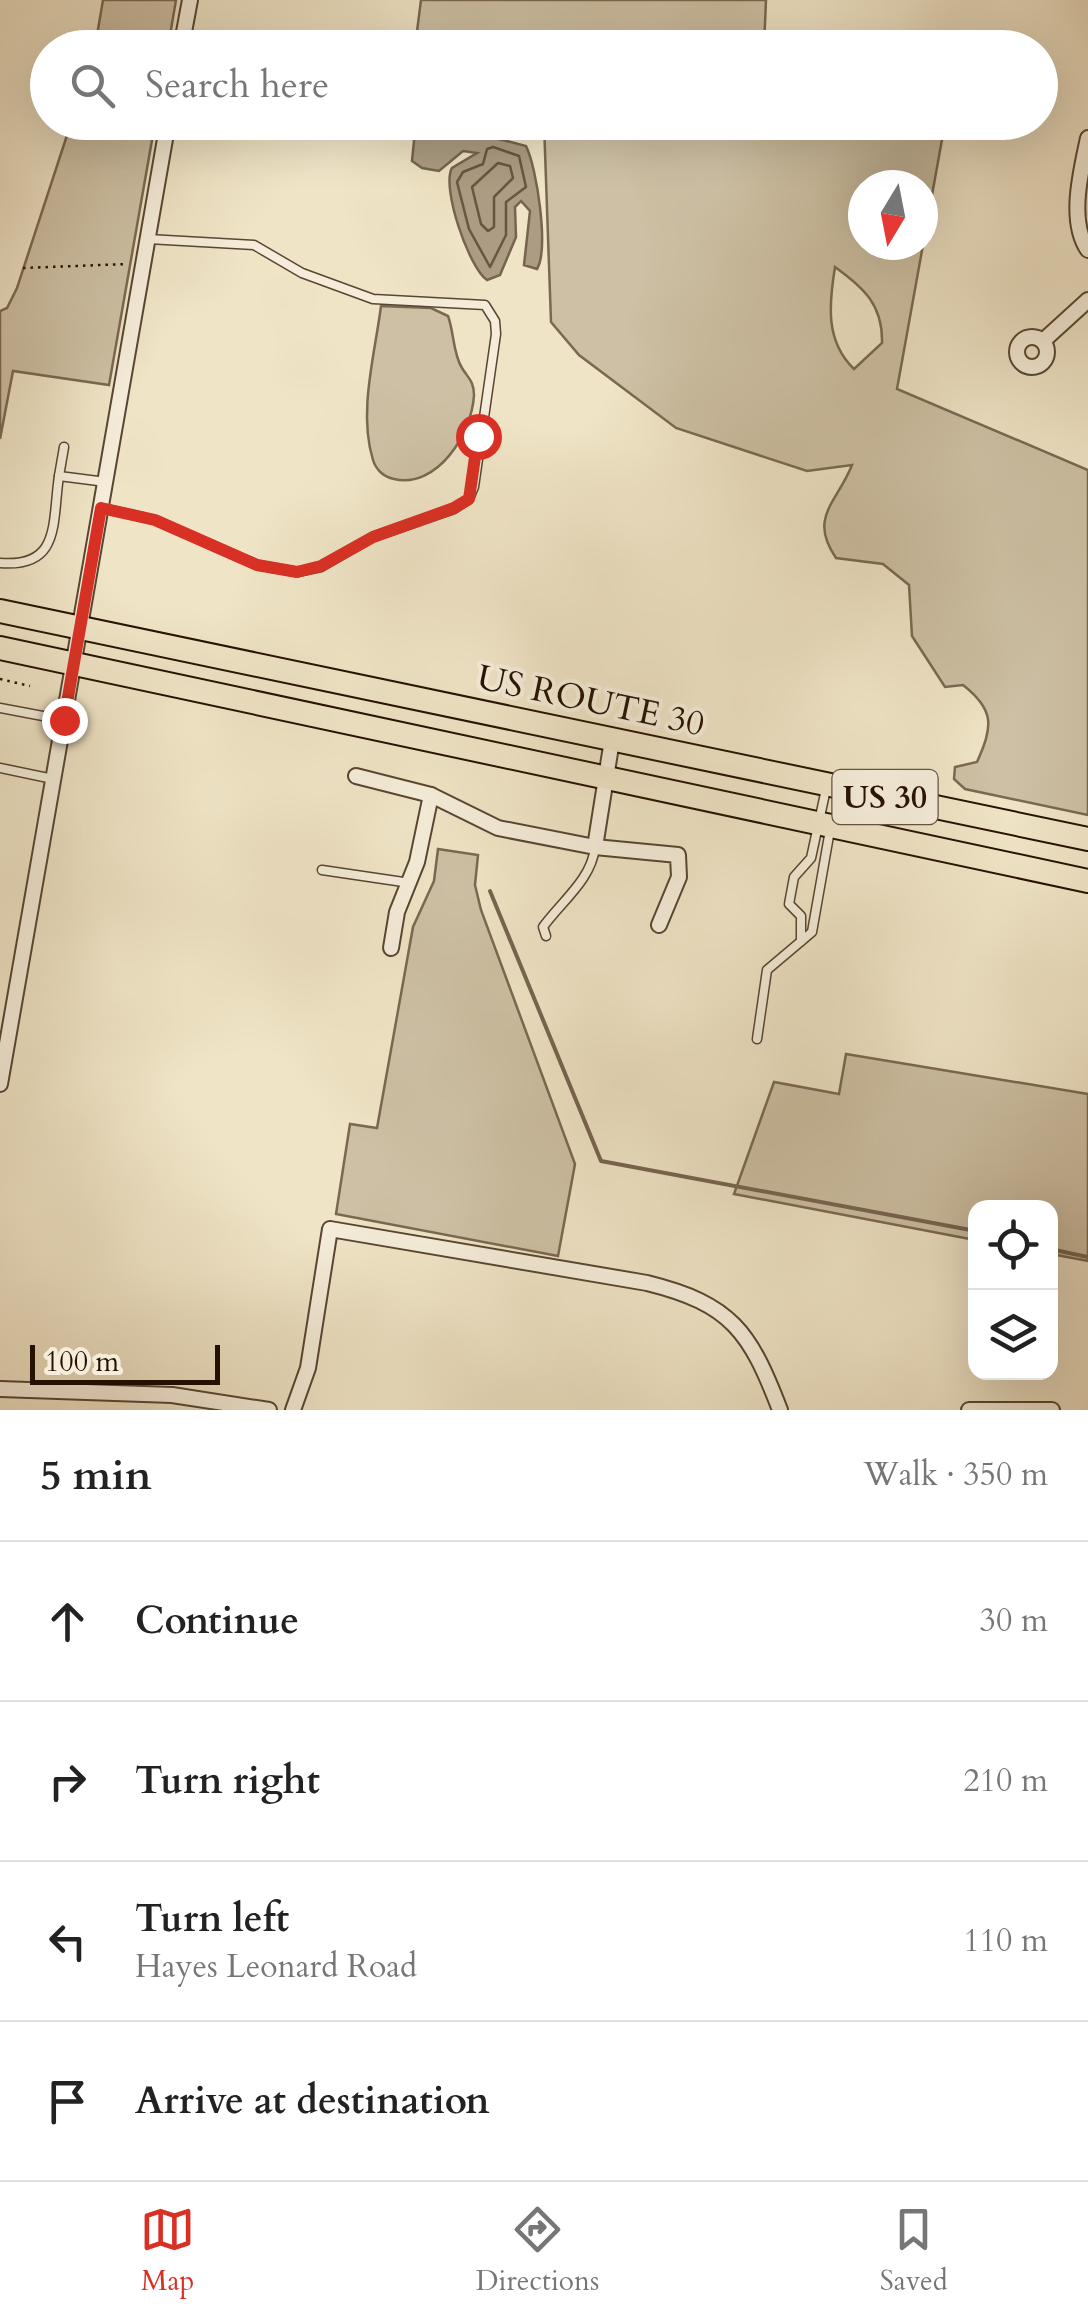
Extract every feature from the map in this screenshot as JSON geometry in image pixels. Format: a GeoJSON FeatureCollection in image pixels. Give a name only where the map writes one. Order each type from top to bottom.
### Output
{"type":"FeatureCollection","features":[{"type":"Feature","properties":{"kind":"highway","name":"US 30"},"geometry":{"type":"LineString","coordinates":[[0,611],[80,628]]}},
{"type":"Feature","properties":{"kind":"highway","name":"US ROUTE 30"},"geometry":{"type":"LineString","coordinates":[[80,628],[1088,839]]}},
{"type":"Feature","properties":{"kind":"highway","name":"US 30"},"geometry":{"type":"LineString","coordinates":[[0,648],[1088,881]]}},
{"type":"Feature","properties":{"kind":"street"},"geometry":{"type":"LineString","coordinates":[[184,30],[190,0]]}},
{"type":"Feature","properties":{"kind":"street"},"geometry":{"type":"LineString","coordinates":[[1088,138],[1079,184],[1081,240],[1088,250]]}},
{"type":"Feature","properties":{"kind":"street"},"geometry":{"type":"LineString","coordinates":[[0,1084],[165,140]]}},
{"type":"Feature","properties":{"kind":"street"},"geometry":{"type":"LineString","coordinates":[[1043,342],[1088,300]]}},
{"type":"Feature","properties":{"kind":"street"},"geometry":{"type":"LineString","coordinates":[[594,847],[612,740]]}},
{"type":"Feature","properties":{"kind":"street"},"geometry":{"type":"LineString","coordinates":[[356,776],[431,795],[498,828],[594,847],[678,855],[679,876],[658,925]]}},
{"type":"Feature","properties":{"kind":"street"},"geometry":{"type":"LineString","coordinates":[[391,948],[397,912],[410,883],[431,795]]}},
{"type":"Feature","properties":{"kind":"street"},"geometry":{"type":"LineString","coordinates":[[293,1410],[308,1368],[324,1246],[330,1229],[647,1283],[697,1298],[732,1319],[748,1336],[780,1410]]}},
{"type":"Feature","properties":{"kind":"street"},"geometry":{"type":"LineString","coordinates":[[0,1389],[172,1396],[268,1410]]}},
{"type":"Feature","properties":{"kind":"street"},"geometry":{"type":"LineString","coordinates":[[969,1410],[1052,1410]]}},
{"type":"Feature","properties":{"kind":"lane"},"geometry":{"type":"LineString","coordinates":[[101,508],[155,520],[257,565],[297,572],[321,566],[373,537],[454,508],[469,499],[474,487],[496,334],[495,321],[484,305],[373,299],[302,273],[254,245],[148,238]]}},
{"type":"Feature","properties":{"kind":"lane"},"geometry":{"type":"LineString","coordinates":[[0,563],[31,563],[48,546],[64,446]]}},
{"type":"Feature","properties":{"kind":"lane"},"geometry":{"type":"LineString","coordinates":[[59,476],[106,482]]}},
{"type":"Feature","properties":{"kind":"lane"},"geometry":{"type":"LineString","coordinates":[[0,708],[64,720]]}},
{"type":"Feature","properties":{"kind":"lane"},"geometry":{"type":"LineString","coordinates":[[1,770],[54,779]]}},
{"type":"Feature","properties":{"kind":"lane"},"geometry":{"type":"LineString","coordinates":[[757,1039],[767,970],[812,932],[826,785]]}},
{"type":"Feature","properties":{"kind":"lane"},"geometry":{"type":"LineString","coordinates":[[801,942],[801,916],[788,904],[794,877],[812,858],[824,824]]}},
{"type":"Feature","properties":{"kind":"lane"},"geometry":{"type":"LineString","coordinates":[[546,936],[543,927],[587,872],[594,847]]}},
{"type":"Feature","properties":{"kind":"lane"},"geometry":{"type":"LineString","coordinates":[[322,870],[410,883]]}},
{"type":"Feature","properties":{"kind":"path"},"geometry":{"type":"LineString","coordinates":[[24,268],[144,263]]}},
{"type":"Feature","properties":{"kind":"path"},"geometry":{"type":"LineString","coordinates":[[0,679],[30,686]]}},
{"type":"Feature","properties":{"kind":"shaded area"},"geometry":{"type":"Polygon","coordinates":[[[103,0],[176,0],[171,30],[98,30],[103,0]]]}},
{"type":"Feature","properties":{"kind":"shaded area"},"geometry":{"type":"Polygon","coordinates":[[[421,0],[766,0],[765,30],[417,30],[421,0]]]}},
{"type":"Feature","properties":{"kind":"shaded area"},"geometry":{"type":"Polygon","coordinates":[[[65,140],[152,140],[109,385],[13,371],[0,439],[0,311],[7,308],[65,140]]]}},
{"type":"Feature","properties":{"kind":"shaded area"},"geometry":{"type":"Polygon","coordinates":[[[545,140],[942,140],[937,170],[848,170],[848,260],[920,260],[897,389],[1088,470],[1088,815],[965,789],[954,779],[955,767],[977,762],[988,728],[986,711],[963,685],[945,687],[912,636],[909,585],[883,564],[836,558],[828,544],[828,510],[852,465],[807,471],[676,428],[579,355],[551,322],[545,140]],[[835,267],[831,321],[838,346],[854,369],[882,343],[875,308],[855,282],[835,267]]]}},
{"type":"Feature","properties":{"kind":"shaded area"},"geometry":{"type":"Polygon","coordinates":[[[381,306],[431,308],[448,316],[457,356],[474,390],[472,410],[459,441],[438,467],[410,480],[394,479],[381,472],[374,464],[369,442],[369,383],[381,306]]]}},
{"type":"Feature","properties":{"kind":"shaded area"},"geometry":{"type":"Polygon","coordinates":[[[438,849],[478,855],[475,885],[481,910],[575,1164],[558,1256],[336,1214],[350,1124],[377,1128],[413,927],[434,881],[438,849]]]}},
{"type":"Feature","properties":{"kind":"shaded area"},"geometry":{"type":"Polygon","coordinates":[[[846,1054],[1088,1094],[1088,1261],[1058,1255],[1058,1200],[968,1200],[968,1239],[734,1194],[774,1082],[839,1094],[846,1054]]]}},
{"type":"Feature","properties":{"kind":"water"},"geometry":{"type":"Polygon","coordinates":[[[414,140],[503,140],[526,146],[540,208],[542,244],[537,269],[524,265],[530,211],[521,201],[515,207],[516,237],[500,275],[487,280],[472,260],[453,209],[450,178],[452,168],[477,153],[463,151],[439,171],[422,168],[412,161],[414,140]]]}},
{"type":"Feature","properties":{"kind":"waterway"},"geometry":{"type":"LineString","coordinates":[[490,891],[601,1161],[968,1230]]}},
{"type":"Feature","properties":{"kind":"waterway"},"geometry":{"type":"LineString","coordinates":[[1058,1251],[1088,1257]]}},
{"type":"Feature","properties":{"kind":"route"},"geometry":{"type":"LineString","coordinates":[[64,720],[101,508],[155,520],[257,565],[297,572],[321,566],[339,552],[419,523],[469,499],[474,487],[478,436]]}}]}
